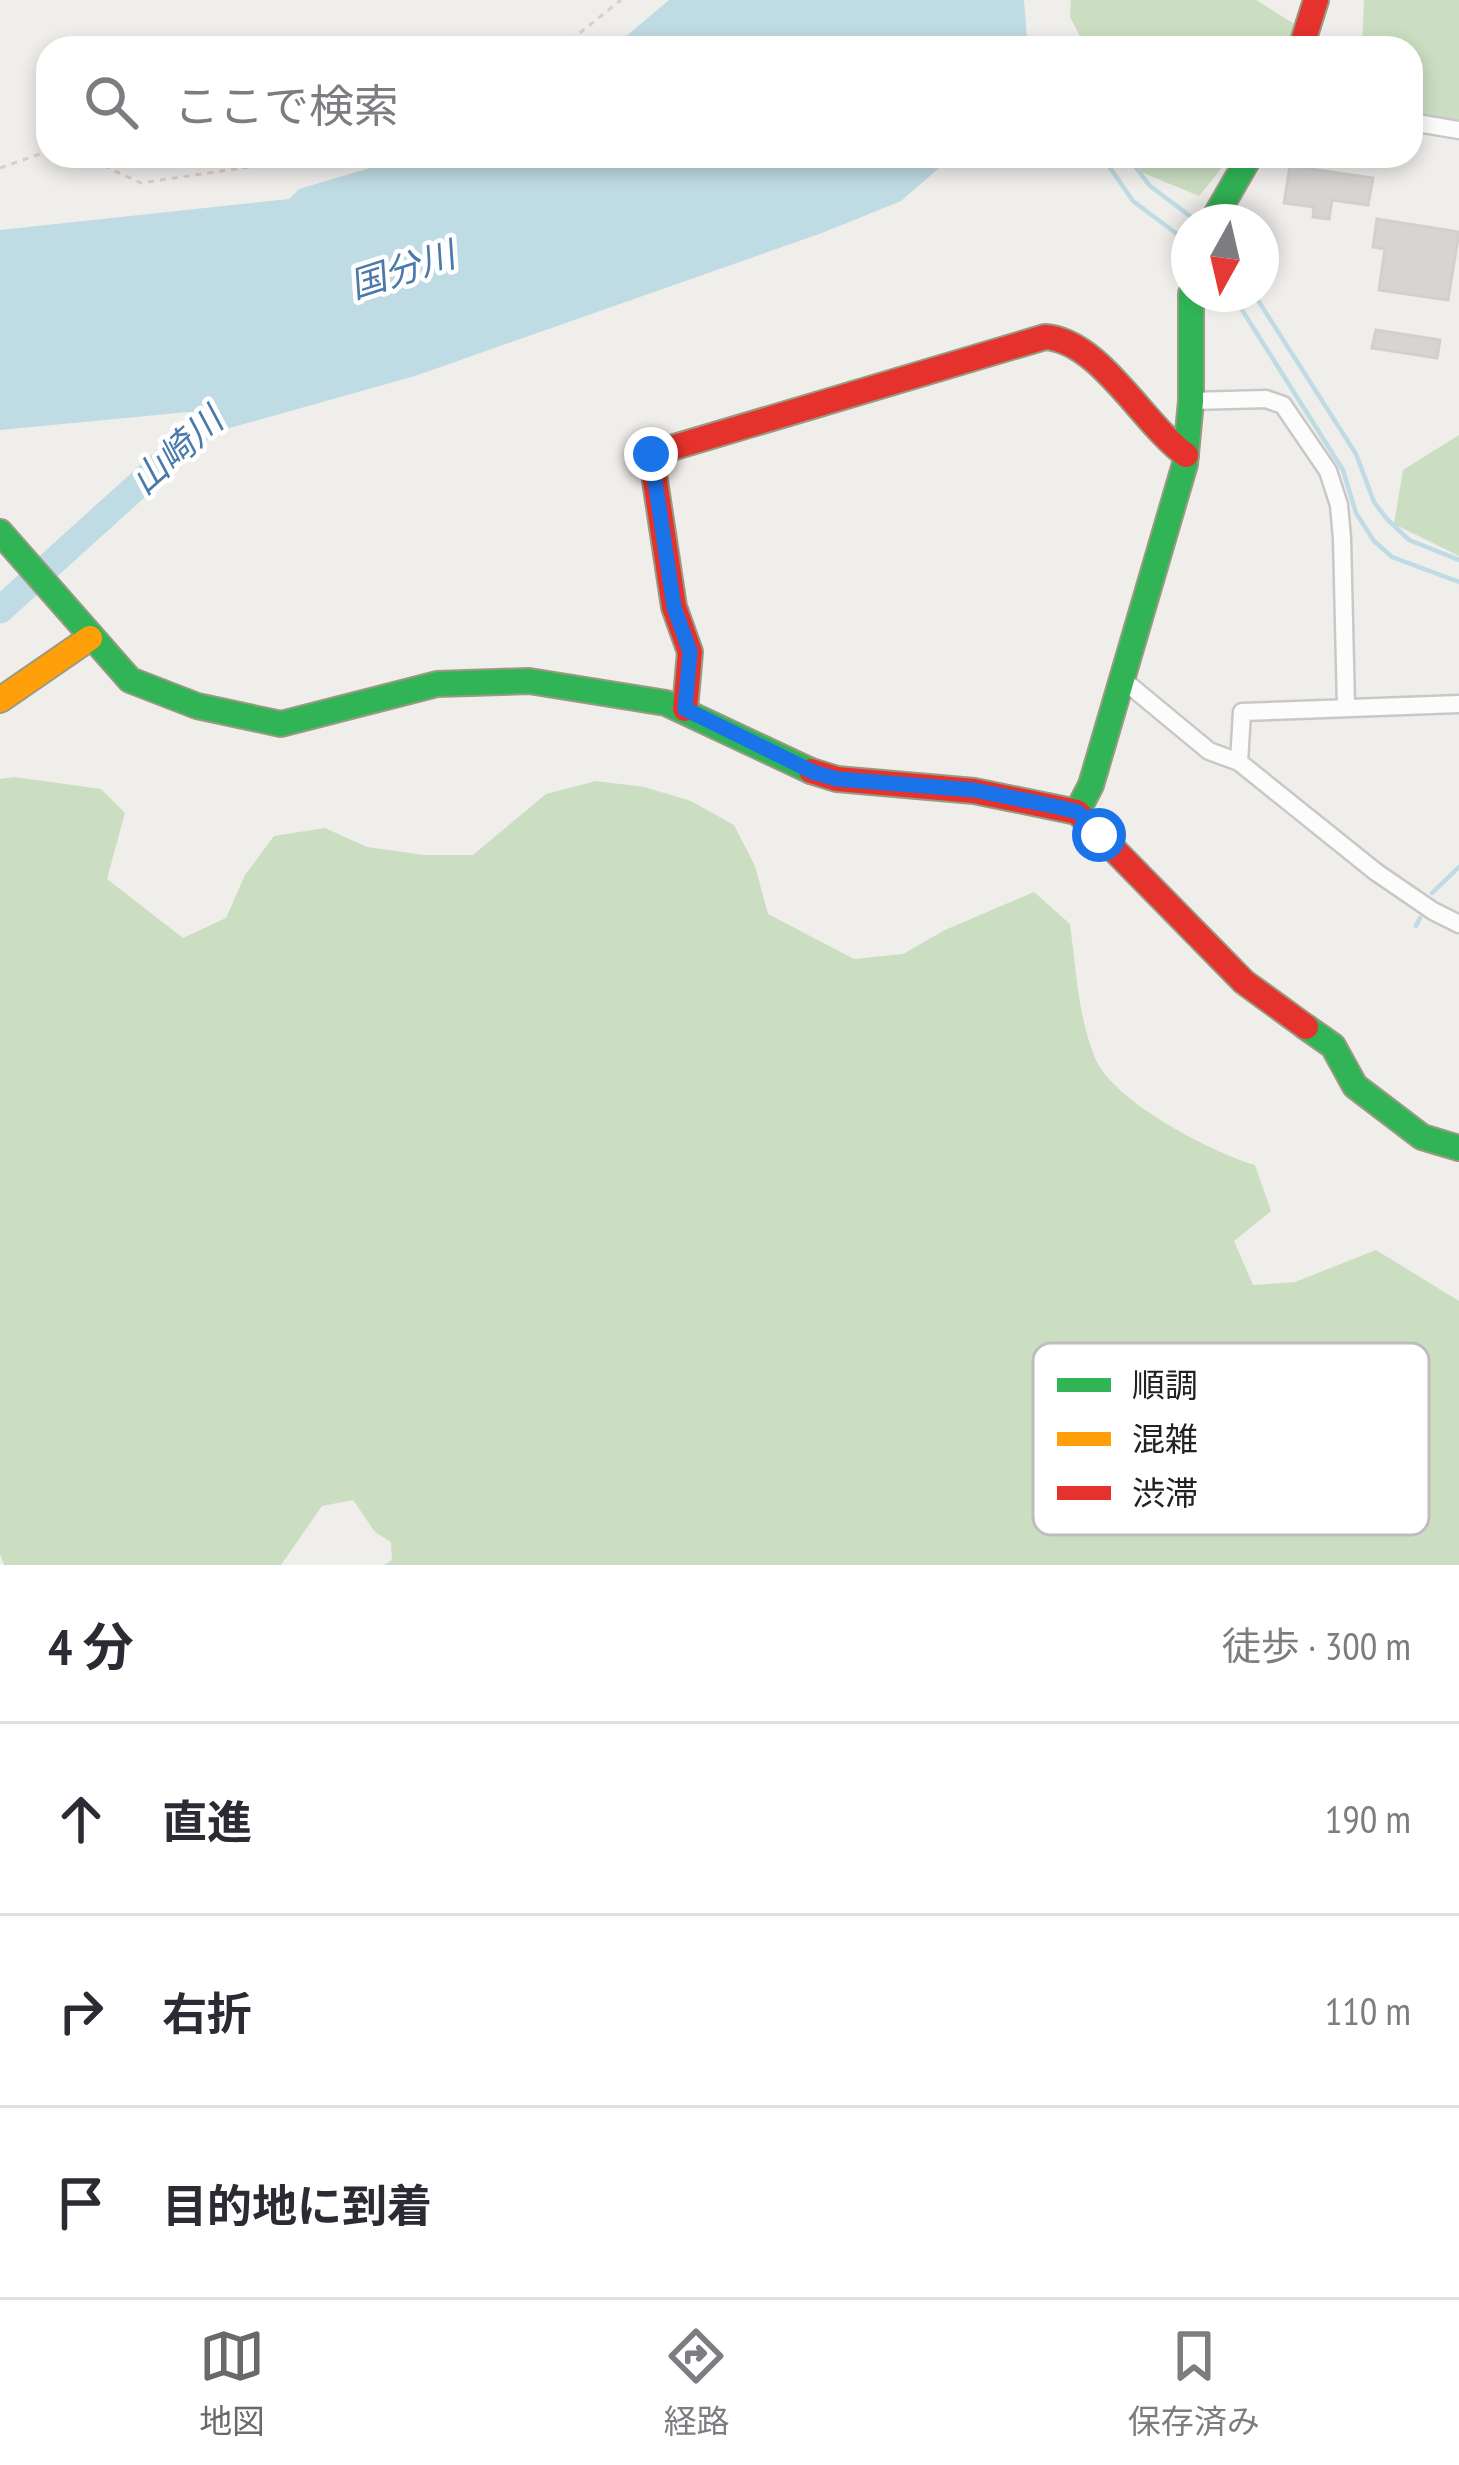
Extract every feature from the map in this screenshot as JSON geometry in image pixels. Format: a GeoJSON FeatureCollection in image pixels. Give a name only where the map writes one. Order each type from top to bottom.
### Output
{"type":"FeatureCollection","features":[{"type":"Feature","properties":{"kind":"street"},"geometry":{"type":"LineString","coordinates":[[1305,36],[1316,0]]}},
{"type":"Feature","properties":{"kind":"street"},"geometry":{"type":"LineString","coordinates":[[1423,124],[1459,130]]}},
{"type":"Feature","properties":{"kind":"street"},"geometry":{"type":"LineString","coordinates":[[1222,204],[1243,168]]}},
{"type":"Feature","properties":{"kind":"street"},"geometry":{"type":"LineString","coordinates":[[1078,812],[1091,785],[1186,455],[1191,312]]}},
{"type":"Feature","properties":{"kind":"street"},"geometry":{"type":"LineString","coordinates":[[685,709],[690,652],[674,607],[651,454],[1045,337],[1062,338],[1096,362],[1186,455]]}},
{"type":"Feature","properties":{"kind":"street"},"geometry":{"type":"LineString","coordinates":[[1191,401],[1266,399],[1283,405],[1328,471],[1339,505],[1342,538],[1346,707]]}},
{"type":"Feature","properties":{"kind":"street"},"geometry":{"type":"LineString","coordinates":[[0,532],[130,680],[149,690],[260,722],[298,723],[436,684],[486,680],[606,692],[685,709],[813,772],[837,779],[974,790],[1078,812],[1244,982],[1333,1046],[1355,1086],[1422,1137],[1459,1148]]}},
{"type":"Feature","properties":{"kind":"street"},"geometry":{"type":"LineString","coordinates":[[0,700],[90,638]]}},
{"type":"Feature","properties":{"kind":"street"},"geometry":{"type":"LineString","coordinates":[[1121,679],[1209,751],[1239,762],[1376,872],[1459,924]]}},
{"type":"Feature","properties":{"kind":"street"},"geometry":{"type":"LineString","coordinates":[[1239,762],[1242,712],[1459,704]]}},
{"type":"Feature","properties":{"kind":"path"},"geometry":{"type":"LineString","coordinates":[[576,36],[621,0]]}},
{"type":"Feature","properties":{"kind":"path"},"geometry":{"type":"LineString","coordinates":[[0,168],[36,155]]}},
{"type":"Feature","properties":{"kind":"path"},"geometry":{"type":"LineString","coordinates":[[107,168],[140,184],[244,168]]}},
{"type":"Feature","properties":{"kind":"green space"},"geometry":{"type":"Polygon","coordinates":[[[1071,0],[1256,0],[1296,25],[1292,36],[1080,36],[1070,17],[1071,0]]]}},
{"type":"Feature","properties":{"kind":"green space"},"geometry":{"type":"Polygon","coordinates":[[[1364,0],[1459,0],[1459,119],[1423,115],[1423,36],[1362,36],[1364,0]]]}},
{"type":"Feature","properties":{"kind":"green space"},"geometry":{"type":"Polygon","coordinates":[[[1140,168],[1221,168],[1199,196],[1140,168]]]}},
{"type":"Feature","properties":{"kind":"green space"},"geometry":{"type":"Polygon","coordinates":[[[1459,435],[1459,556],[1394,524],[1403,470],[1459,435]]]}},
{"type":"Feature","properties":{"kind":"green space"},"geometry":{"type":"Polygon","coordinates":[[[0,779],[101,789],[125,813],[107,879],[183,938],[226,918],[245,875],[274,836],[325,828],[367,847],[424,855],[473,855],[546,794],[596,781],[644,787],[691,801],[734,825],[755,866],[768,914],[854,959],[903,954],[945,930],[1034,892],[1070,924],[1085,1027],[1107,1076],[1166,1124],[1255,1165],[1271,1211],[1234,1241],[1253,1285],[1295,1282],[1376,1250],[1459,1301],[1459,1565],[384,1565],[392,1560],[391,1542],[375,1532],[353,1500],[322,1506],[281,1565],[4,1565],[0,1554],[0,779]]]}},
{"type":"Feature","properties":{"kind":"water"},"geometry":{"type":"Polygon","coordinates":[[[669,0],[1024,0],[1027,36],[626,36],[669,0]]]}},
{"type":"Feature","properties":{"kind":"water","name":"国分川"},"geometry":{"type":"Polygon","coordinates":[[[370,168],[939,168],[901,201],[822,233],[415,376],[219,431],[191,421],[188,412],[0,430],[0,230],[289,199],[299,189],[370,168]]]}},
{"type":"Feature","properties":{"kind":"building"},"geometry":{"type":"Polygon","coordinates":[[[1290,168],[1373,178],[1368,205],[1332,200],[1329,219],[1313,217],[1314,207],[1284,203],[1290,168]]]}},
{"type":"Feature","properties":{"kind":"building"},"geometry":{"type":"Polygon","coordinates":[[[1377,219],[1459,232],[1448,300],[1379,290],[1385,249],[1373,247],[1377,219]]]}},
{"type":"Feature","properties":{"kind":"building"},"geometry":{"type":"Polygon","coordinates":[[[1376,330],[1440,340],[1437,358],[1372,348],[1376,330]]]}},
{"type":"Feature","properties":{"kind":"waterway"},"geometry":{"type":"LineString","coordinates":[[1110,168],[1133,201],[1171,230]]}},
{"type":"Feature","properties":{"kind":"waterway"},"geometry":{"type":"LineString","coordinates":[[1136,168],[1174,204]]}},
{"type":"Feature","properties":{"kind":"waterway"},"geometry":{"type":"LineString","coordinates":[[1243,312],[1343,470],[1356,513],[1374,541],[1392,557],[1459,582]]}},
{"type":"Feature","properties":{"kind":"waterway"},"geometry":{"type":"LineString","coordinates":[[1265,312],[1356,454],[1374,502],[1387,519],[1409,540],[1459,560]]}},
{"type":"Feature","properties":{"kind":"waterway","name":"山崎川"},"geometry":{"type":"LineString","coordinates":[[0,610],[230,402]]}},
{"type":"Feature","properties":{"kind":"waterway"},"geometry":{"type":"LineString","coordinates":[[1432,893],[1459,867]]}},
{"type":"Feature","properties":{"kind":"waterway"},"geometry":{"type":"LineString","coordinates":[[1416,926],[1420,918]]}},
{"type":"Feature","properties":{"kind":"traffic: fast"},"geometry":{"type":"LineString","coordinates":[[1222,204],[1243,168]]}},
{"type":"Feature","properties":{"kind":"traffic: fast"},"geometry":{"type":"LineString","coordinates":[[1077,812],[1091,785],[1185,464],[1191,312]]}},
{"type":"Feature","properties":{"kind":"traffic: fast"},"geometry":{"type":"LineString","coordinates":[[0,532],[130,680],[197,706],[281,724],[437,684],[529,681],[666,703],[811,771]]}},
{"type":"Feature","properties":{"kind":"traffic: fast"},"geometry":{"type":"LineString","coordinates":[[1306,1027],[1333,1046],[1355,1086],[1422,1137],[1459,1148]]}},
{"type":"Feature","properties":{"kind":"traffic: slow"},"geometry":{"type":"LineString","coordinates":[[0,700],[90,638]]}},
{"type":"Feature","properties":{"kind":"traffic: jam"},"geometry":{"type":"LineString","coordinates":[[1305,36],[1316,0]]}},
{"type":"Feature","properties":{"kind":"traffic: jam"},"geometry":{"type":"LineString","coordinates":[[685,709],[690,652],[674,607],[651,454],[1045,337],[1065,342],[1102,367],[1186,455]]}},
{"type":"Feature","properties":{"kind":"traffic: jam"},"geometry":{"type":"LineString","coordinates":[[811,771],[837,779],[974,791],[1077,812],[1244,982],[1306,1027]]}},
{"type":"Feature","properties":{"kind":"route"},"geometry":{"type":"LineString","coordinates":[[651,454],[674,607],[690,652],[685,709],[813,772],[837,779],[974,790],[1058,807],[1078,812],[1099,835]]}}]}
